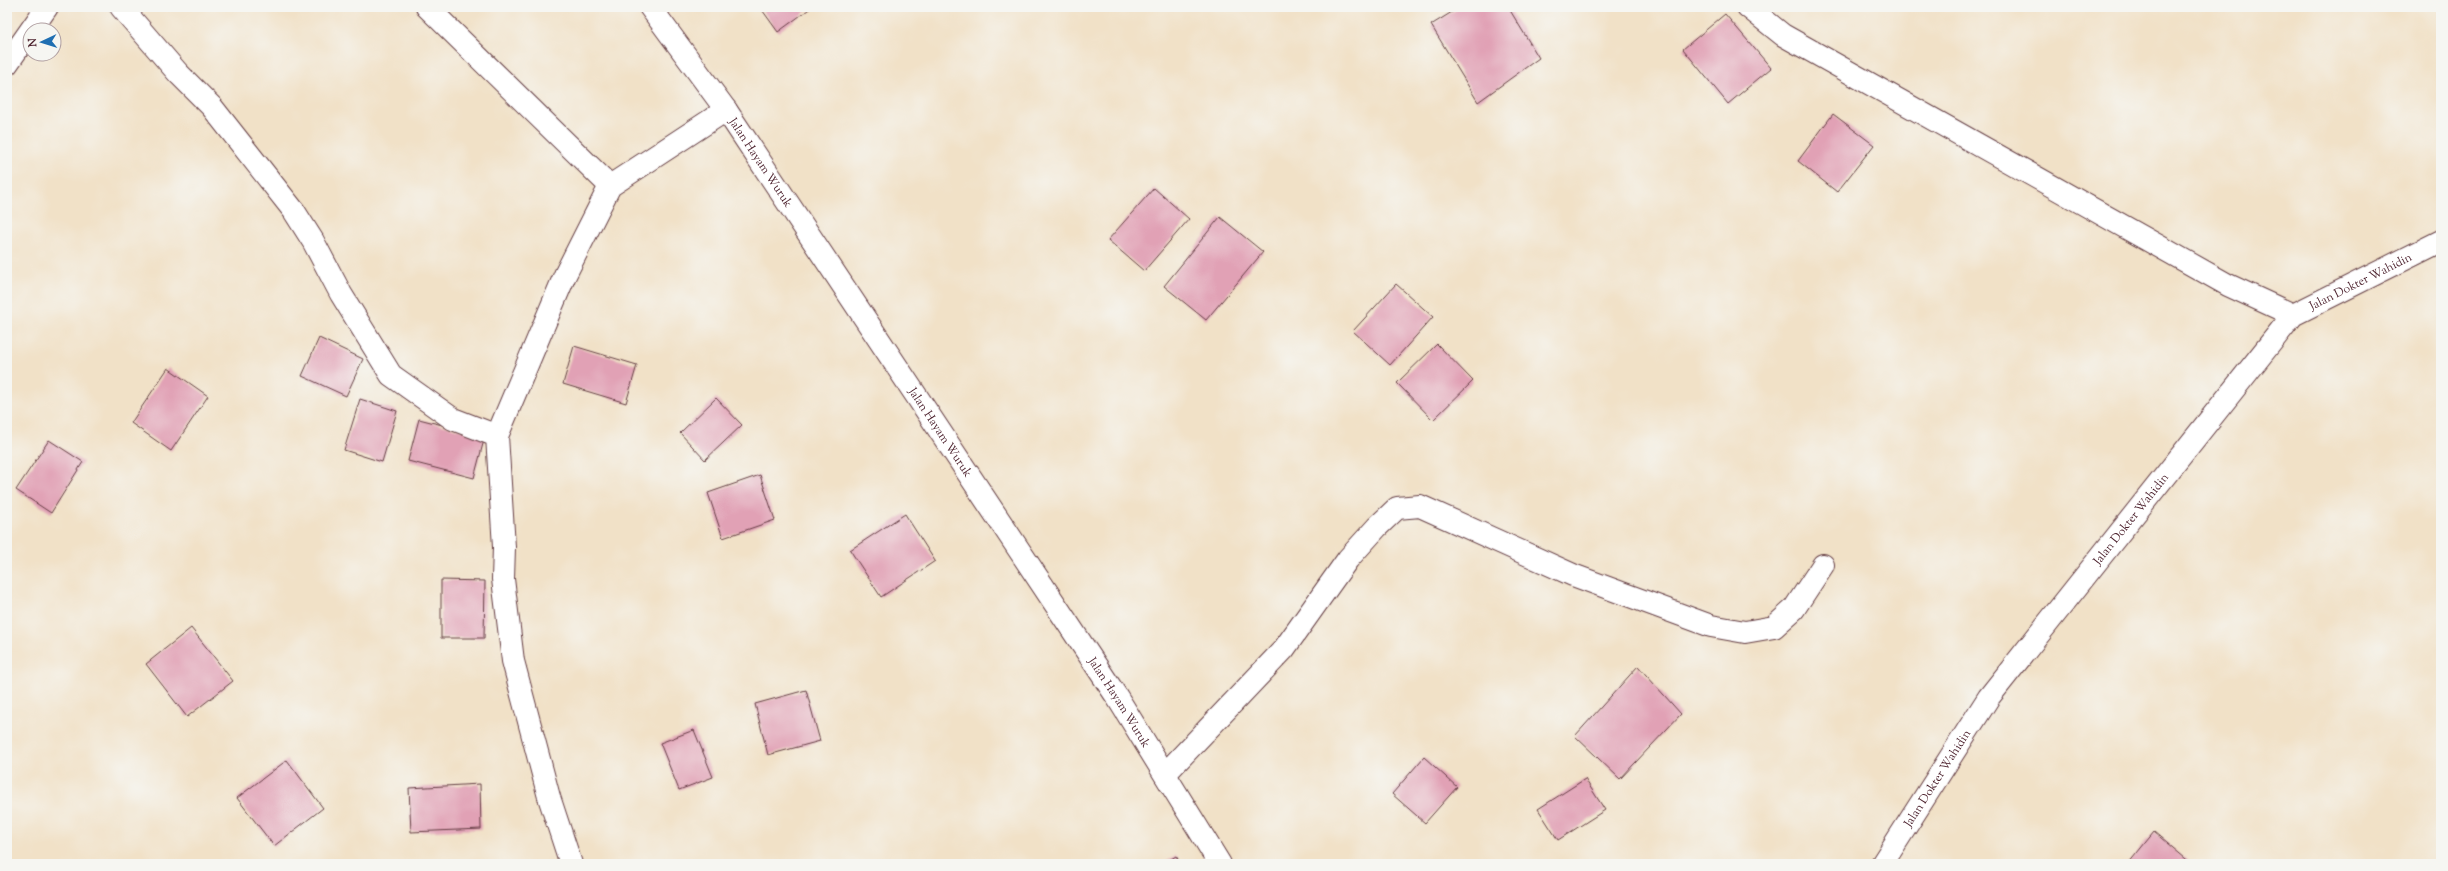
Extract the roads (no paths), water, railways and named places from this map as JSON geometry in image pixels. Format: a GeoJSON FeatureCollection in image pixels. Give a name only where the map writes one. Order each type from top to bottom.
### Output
{"type":"FeatureCollection","features":[{"type":"Feature","properties":{"kind":"street"},"geometry":{"type":"LineString","coordinates":[[7,64],[47,7]]}},
{"type":"Feature","properties":{"kind":"street"},"geometry":{"type":"LineString","coordinates":[[121,7],[178,73],[212,107],[294,211],[313,241],[341,294],[391,375],[453,420],[497,436]]}},
{"type":"Feature","properties":{"kind":"street"},"geometry":{"type":"LineString","coordinates":[[427,7],[610,186]]}},
{"type":"Feature","properties":{"kind":"street","name":"Jalan Hayam Wuruk"},"geometry":{"type":"LineString","coordinates":[[650,7],[726,110],[1118,697],[1220,864]]}},
{"type":"Feature","properties":{"kind":"street"},"geometry":{"type":"LineString","coordinates":[[1748,7],[1790,39],[2228,285],[2293,315]]}},
{"type":"Feature","properties":{"kind":"street"},"geometry":{"type":"LineString","coordinates":[[571,864],[549,797],[513,661],[503,579],[504,547],[497,436],[565,275],[610,186],[726,110]]}},
{"type":"Feature","properties":{"kind":"street","name":"Jalan Dokter Wahidin"},"geometry":{"type":"LineString","coordinates":[[1882,864],[1989,697],[2293,315],[2441,241]]}},
{"type":"Feature","properties":{"kind":"street"},"geometry":{"type":"LineString","coordinates":[[1164,774],[1284,649],[1348,559],[1377,527],[1397,508],[1420,506],[1573,575],[1711,626],[1745,632],[1774,627],[1794,609],[1823,565]]}}]}
